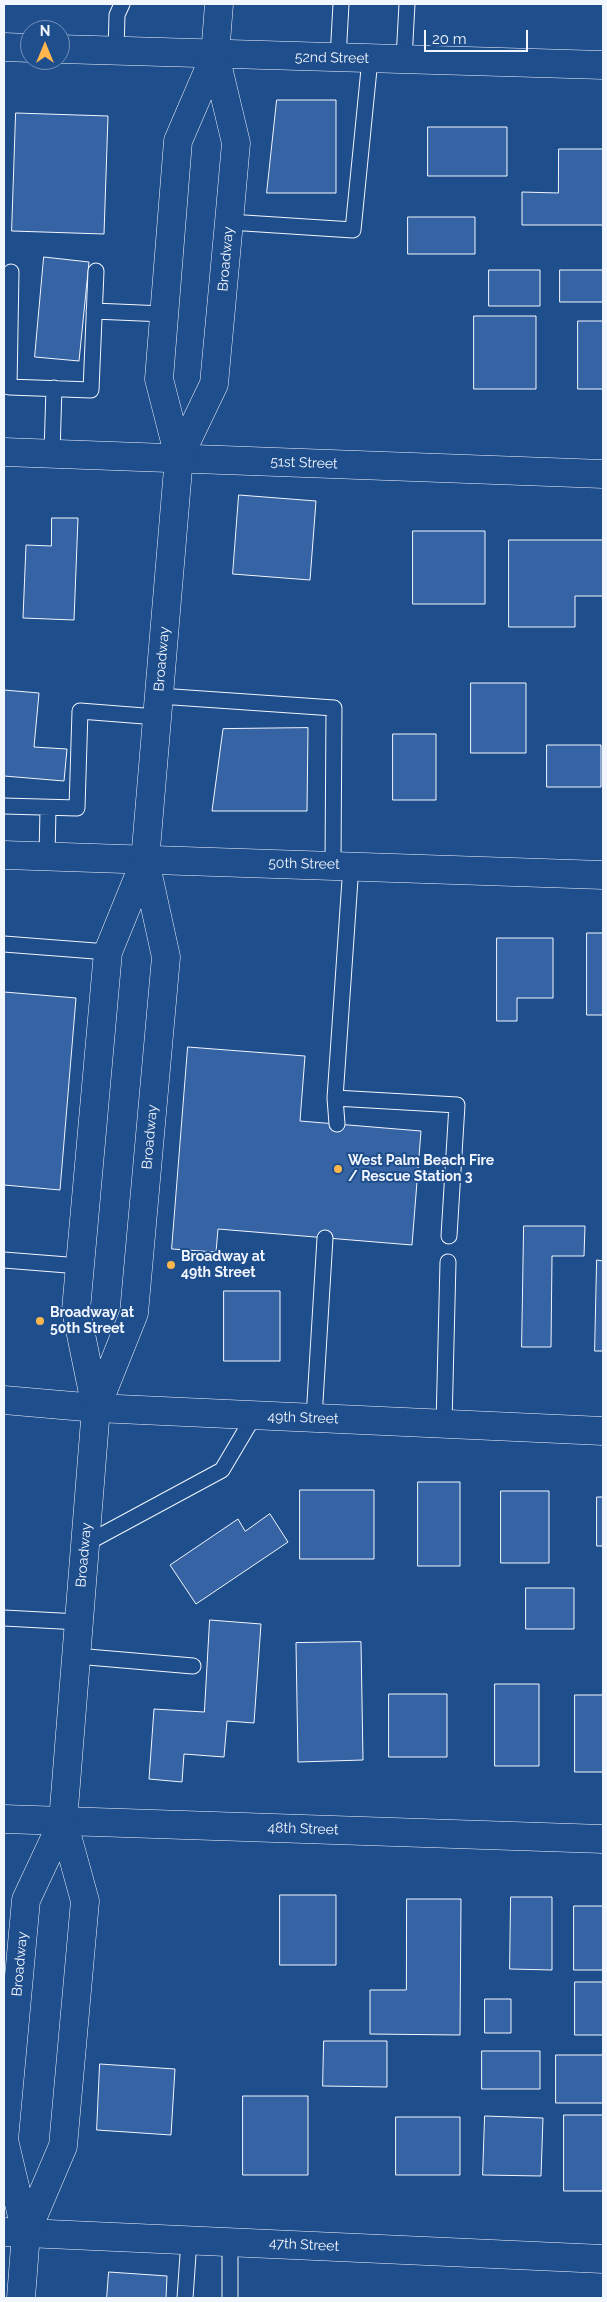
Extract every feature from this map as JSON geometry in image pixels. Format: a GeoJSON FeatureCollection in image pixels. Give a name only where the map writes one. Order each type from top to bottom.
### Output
{"type":"FeatureCollection","features":[{"type":"Feature","properties":{"kind":"main road","name":"Broadway"},"geometry":{"type":"LineString","coordinates":[[179,457],[214,384],[236,144],[216,55],[219,4]]}},
{"type":"Feature","properties":{"kind":"main road"},"geometry":{"type":"LineString","coordinates":[[4,47],[20,48]]}},
{"type":"Feature","properties":{"kind":"main road","name":"52nd Street"},"geometry":{"type":"LineString","coordinates":[[70,49],[603,65]]}},
{"type":"Feature","properties":{"kind":"main road","name":"Broadway"},"geometry":{"type":"LineString","coordinates":[[96,1408],[134,1313],[164,986],[166,957],[145,861],[179,457],[159,379],[178,141],[216,55]]}},
{"type":"Feature","properties":{"kind":"main road","name":"51st Street"},"geometry":{"type":"LineString","coordinates":[[4,452],[603,474]]}},
{"type":"Feature","properties":{"kind":"main road","name":"50th Street"},"geometry":{"type":"LineString","coordinates":[[4,856],[342,865],[603,875]]}},
{"type":"Feature","properties":{"kind":"main road","name":"Broadway"},"geometry":{"type":"LineString","coordinates":[[15,2232],[63,2146],[85,1901],[63,1821],[96,1408],[76,1310],[108,952],[145,861]]}},
{"type":"Feature","properties":{"kind":"main road","name":"49th Street"},"geometry":{"type":"LineString","coordinates":[[4,1400],[96,1408],[603,1431]]}},
{"type":"Feature","properties":{"kind":"main road","name":"48th Street"},"geometry":{"type":"LineString","coordinates":[[4,1819],[603,1839]]}},
{"type":"Feature","properties":{"kind":"main road","name":"Broadway"},"geometry":{"type":"LineString","coordinates":[[21,2298],[4,2140],[6,2082],[26,1900],[63,1821]]}},
{"type":"Feature","properties":{"kind":"main road","name":"47th Street"},"geometry":{"type":"LineString","coordinates":[[15,2232],[603,2259]]}},
{"type":"Feature","properties":{"kind":"lane"},"geometry":{"type":"LineString","coordinates":[[116,51],[117,15],[122,4]]}},
{"type":"Feature","properties":{"kind":"lane"},"geometry":{"type":"LineString","coordinates":[[338,58],[341,4]]}},
{"type":"Feature","properties":{"kind":"lane"},"geometry":{"type":"LineString","coordinates":[[404,59],[407,4]]}},
{"type":"Feature","properties":{"kind":"lane"},"geometry":{"type":"LineString","coordinates":[[229,222],[352,230],[370,59]]}},
{"type":"Feature","properties":{"kind":"lane"},"geometry":{"type":"LineString","coordinates":[[11,272],[9,387],[91,390],[96,271]]}},
{"type":"Feature","properties":{"kind":"lane"},"geometry":{"type":"LineString","coordinates":[[94,311],[164,314]]}},
{"type":"Feature","properties":{"kind":"lane"},"geometry":{"type":"LineString","coordinates":[[52,453],[54,388]]}},
{"type":"Feature","properties":{"kind":"lane"},"geometry":{"type":"LineString","coordinates":[[4,806],[77,808],[80,711],[158,706],[334,708],[342,865],[336,1098],[337,1124]]}},
{"type":"Feature","properties":{"kind":"lane"},"geometry":{"type":"LineString","coordinates":[[48,808],[48,857]]}},
{"type":"Feature","properties":{"kind":"lane"},"geometry":{"type":"LineString","coordinates":[[4,944],[108,952]]}},
{"type":"Feature","properties":{"kind":"lane"},"geometry":{"type":"LineString","coordinates":[[336,1098],[457,1105],[449,1236]]}},
{"type":"Feature","properties":{"kind":"lane"},"geometry":{"type":"LineString","coordinates":[[314,1418],[325,1238]]}},
{"type":"Feature","properties":{"kind":"lane"},"geometry":{"type":"LineString","coordinates":[[4,1260],[80,1266]]}},
{"type":"Feature","properties":{"kind":"lane"},"geometry":{"type":"LineString","coordinates":[[444,1424],[448,1262]]}},
{"type":"Feature","properties":{"kind":"lane"},"geometry":{"type":"LineString","coordinates":[[85,1544],[222,1470],[254,1416]]}},
{"type":"Feature","properties":{"kind":"lane"},"geometry":{"type":"LineString","coordinates":[[4,1618],[79,1622]]}},
{"type":"Feature","properties":{"kind":"lane"},"geometry":{"type":"LineString","coordinates":[[76,1656],[193,1666]]}},
{"type":"Feature","properties":{"kind":"lane"},"geometry":{"type":"LineString","coordinates":[[185,2298],[189,2240]]}},
{"type":"Feature","properties":{"kind":"lane"},"geometry":{"type":"LineString","coordinates":[[230,2242],[230,2298]]}},
{"type":"Feature","properties":{"kind":"building"},"geometry":{"type":"Polygon","coordinates":[[[277,100],[336,100],[336,193],[267,193],[277,100]]]}},
{"type":"Feature","properties":{"kind":"building"},"geometry":{"type":"Polygon","coordinates":[[[16,113],[108,116],[104,234],[12,231],[16,113]]]}},
{"type":"Feature","properties":{"kind":"building"},"geometry":{"type":"Polygon","coordinates":[[[428,127],[507,127],[507,176],[428,176],[428,127]]]}},
{"type":"Feature","properties":{"kind":"building"},"geometry":{"type":"Polygon","coordinates":[[[559,149],[603,149],[603,225],[522,225],[522,192],[558,193],[559,149]]]}},
{"type":"Feature","properties":{"kind":"building"},"geometry":{"type":"Polygon","coordinates":[[[408,217],[475,217],[475,254],[408,254],[408,217]]]}},
{"type":"Feature","properties":{"kind":"building"},"geometry":{"type":"Polygon","coordinates":[[[44,257],[89,262],[79,361],[35,357],[44,257]]]}},
{"type":"Feature","properties":{"kind":"building"},"geometry":{"type":"Polygon","coordinates":[[[489,270],[540,270],[540,306],[489,306],[489,270]]]}},
{"type":"Feature","properties":{"kind":"building"},"geometry":{"type":"Polygon","coordinates":[[[560,270],[603,270],[603,302],[560,302],[560,270]]]}},
{"type":"Feature","properties":{"kind":"building"},"geometry":{"type":"Polygon","coordinates":[[[474,316],[536,316],[536,389],[474,389],[474,316]]]}},
{"type":"Feature","properties":{"kind":"building"},"geometry":{"type":"Polygon","coordinates":[[[578,321],[603,321],[603,389],[578,389],[578,321]]]}},
{"type":"Feature","properties":{"kind":"building"},"geometry":{"type":"Polygon","coordinates":[[[239,495],[316,501],[310,580],[233,574],[239,495]]]}},
{"type":"Feature","properties":{"kind":"building"},"geometry":{"type":"Polygon","coordinates":[[[52,518],[78,518],[74,620],[23,618],[26,545],[51,546],[52,518]]]}},
{"type":"Feature","properties":{"kind":"building"},"geometry":{"type":"Polygon","coordinates":[[[413,531],[485,531],[485,604],[413,604],[413,531]]]}},
{"type":"Feature","properties":{"kind":"building"},"geometry":{"type":"Polygon","coordinates":[[[509,540],[603,540],[603,596],[575,596],[575,627],[509,627],[509,540]]]}},
{"type":"Feature","properties":{"kind":"building"},"geometry":{"type":"Polygon","coordinates":[[[471,683],[526,683],[526,753],[471,753],[471,683]]]}},
{"type":"Feature","properties":{"kind":"building"},"geometry":{"type":"Polygon","coordinates":[[[4,690],[39,693],[34,747],[67,749],[64,781],[4,776],[4,690]]]}},
{"type":"Feature","properties":{"kind":"building"},"geometry":{"type":"Polygon","coordinates":[[[308,728],[307,811],[212,811],[223,729],[308,728]]]}},
{"type":"Feature","properties":{"kind":"building"},"geometry":{"type":"Polygon","coordinates":[[[393,734],[436,734],[436,800],[393,800],[393,734]]]}},
{"type":"Feature","properties":{"kind":"building"},"geometry":{"type":"Polygon","coordinates":[[[547,745],[601,745],[601,787],[547,787],[547,745]]]}},
{"type":"Feature","properties":{"kind":"building"},"geometry":{"type":"Polygon","coordinates":[[[587,933],[603,933],[603,1015],[587,1015],[587,933]]]}},
{"type":"Feature","properties":{"kind":"building"},"geometry":{"type":"Polygon","coordinates":[[[497,938],[553,938],[553,998],[517,998],[517,1021],[497,1021],[497,938]]]}},
{"type":"Feature","properties":{"kind":"building"},"geometry":{"type":"Polygon","coordinates":[[[4,992],[76,998],[60,1190],[4,1185],[4,992]]]}},
{"type":"Feature","properties":{"kind":"building"},"geometry":{"type":"Polygon","coordinates":[[[188,1047],[305,1056],[300,1121],[421,1131],[412,1245],[218,1229],[216,1252],[172,1249],[188,1047]]]}},
{"type":"Feature","properties":{"kind":"building"},"geometry":{"type":"Polygon","coordinates":[[[524,1226],[585,1226],[584,1256],[552,1256],[551,1347],[522,1347],[524,1226]]]}},
{"type":"Feature","properties":{"kind":"building"},"geometry":{"type":"Polygon","coordinates":[[[597,1260],[603,1261],[603,1351],[595,1351],[597,1260]]]}},
{"type":"Feature","properties":{"kind":"building"},"geometry":{"type":"Polygon","coordinates":[[[224,1291],[280,1291],[280,1361],[224,1361],[224,1291]]]}},
{"type":"Feature","properties":{"kind":"building"},"geometry":{"type":"Polygon","coordinates":[[[418,1482],[460,1482],[460,1566],[418,1566],[418,1482]]]}},
{"type":"Feature","properties":{"kind":"building"},"geometry":{"type":"Polygon","coordinates":[[[300,1490],[374,1490],[374,1559],[300,1559],[300,1490]]]}},
{"type":"Feature","properties":{"kind":"building"},"geometry":{"type":"Polygon","coordinates":[[[501,1491],[549,1491],[549,1563],[501,1563],[501,1491]]]}},
{"type":"Feature","properties":{"kind":"building"},"geometry":{"type":"Polygon","coordinates":[[[597,1497],[603,1497],[603,1546],[597,1546],[597,1497]]]}},
{"type":"Feature","properties":{"kind":"building"},"geometry":{"type":"Polygon","coordinates":[[[270,1514],[288,1542],[196,1604],[170,1565],[238,1519],[245,1531],[270,1514]]]}},
{"type":"Feature","properties":{"kind":"building"},"geometry":{"type":"Polygon","coordinates":[[[526,1588],[574,1588],[574,1629],[526,1629],[526,1588]]]}},
{"type":"Feature","properties":{"kind":"building"},"geometry":{"type":"Polygon","coordinates":[[[210,1620],[261,1624],[254,1723],[227,1721],[224,1757],[184,1754],[182,1782],[149,1779],[154,1709],[204,1712],[210,1620]]]}},
{"type":"Feature","properties":{"kind":"building"},"geometry":{"type":"Polygon","coordinates":[[[361,1642],[363,1760],[298,1762],[296,1643],[361,1642]]]}},
{"type":"Feature","properties":{"kind":"building"},"geometry":{"type":"Polygon","coordinates":[[[495,1684],[539,1684],[539,1766],[495,1766],[495,1684]]]}},
{"type":"Feature","properties":{"kind":"building"},"geometry":{"type":"Polygon","coordinates":[[[389,1694],[447,1694],[447,1757],[389,1757],[389,1694]]]}},
{"type":"Feature","properties":{"kind":"building"},"geometry":{"type":"Polygon","coordinates":[[[575,1695],[603,1695],[603,1772],[575,1772],[575,1695]]]}},
{"type":"Feature","properties":{"kind":"building"},"geometry":{"type":"Polygon","coordinates":[[[280,1895],[336,1895],[336,1965],[280,1965],[280,1895]]]}},
{"type":"Feature","properties":{"kind":"building"},"geometry":{"type":"Polygon","coordinates":[[[511,1897],[552,1897],[552,1970],[510,1969],[511,1897]]]}},
{"type":"Feature","properties":{"kind":"building"},"geometry":{"type":"Polygon","coordinates":[[[407,1899],[461,1899],[460,2035],[370,2034],[370,1990],[406,1990],[407,1899]]]}},
{"type":"Feature","properties":{"kind":"building"},"geometry":{"type":"Polygon","coordinates":[[[574,1906],[603,1906],[603,1970],[574,1970],[574,1906]]]}},
{"type":"Feature","properties":{"kind":"building"},"geometry":{"type":"Polygon","coordinates":[[[575,1982],[603,1982],[603,2035],[575,2035],[575,1982]]]}},
{"type":"Feature","properties":{"kind":"building"},"geometry":{"type":"Polygon","coordinates":[[[485,1999],[511,1999],[511,2033],[485,2033],[485,1999]]]}},
{"type":"Feature","properties":{"kind":"building"},"geometry":{"type":"Polygon","coordinates":[[[324,2041],[387,2041],[387,2087],[323,2086],[324,2041]]]}},
{"type":"Feature","properties":{"kind":"building"},"geometry":{"type":"Polygon","coordinates":[[[482,2051],[540,2051],[540,2089],[482,2089],[482,2051]]]}},
{"type":"Feature","properties":{"kind":"building"},"geometry":{"type":"Polygon","coordinates":[[[556,2055],[603,2055],[603,2103],[556,2103],[556,2055]]]}},
{"type":"Feature","properties":{"kind":"building"},"geometry":{"type":"Polygon","coordinates":[[[100,2064],[175,2069],[171,2135],[97,2130],[100,2064]]]}},
{"type":"Feature","properties":{"kind":"building"},"geometry":{"type":"Polygon","coordinates":[[[243,2096],[308,2096],[308,2175],[243,2175],[243,2096]]]}},
{"type":"Feature","properties":{"kind":"building"},"geometry":{"type":"Polygon","coordinates":[[[564,2115],[603,2115],[603,2191],[564,2191],[564,2115]]]}},
{"type":"Feature","properties":{"kind":"building"},"geometry":{"type":"Polygon","coordinates":[[[485,2116],[543,2118],[541,2176],[483,2175],[485,2116]]]}},
{"type":"Feature","properties":{"kind":"building"},"geometry":{"type":"Polygon","coordinates":[[[396,2117],[460,2117],[460,2175],[396,2175],[396,2117]]]}},
{"type":"Feature","properties":{"kind":"building"},"geometry":{"type":"Polygon","coordinates":[[[109,2272],[167,2276],[166,2298],[107,2298],[109,2272]]]}},
{"type":"Feature","properties":{"kind":"place","name":"West Palm Beach Fire / Rescue Station 3"},"geometry":{"type":"Point","coordinates":[338,1169]}},
{"type":"Feature","properties":{"kind":"place","name":"Broadway at 49th Street"},"geometry":{"type":"Point","coordinates":[171,1265]}},
{"type":"Feature","properties":{"kind":"place","name":"Broadway at 50th Street"},"geometry":{"type":"Point","coordinates":[40,1321]}}]}
